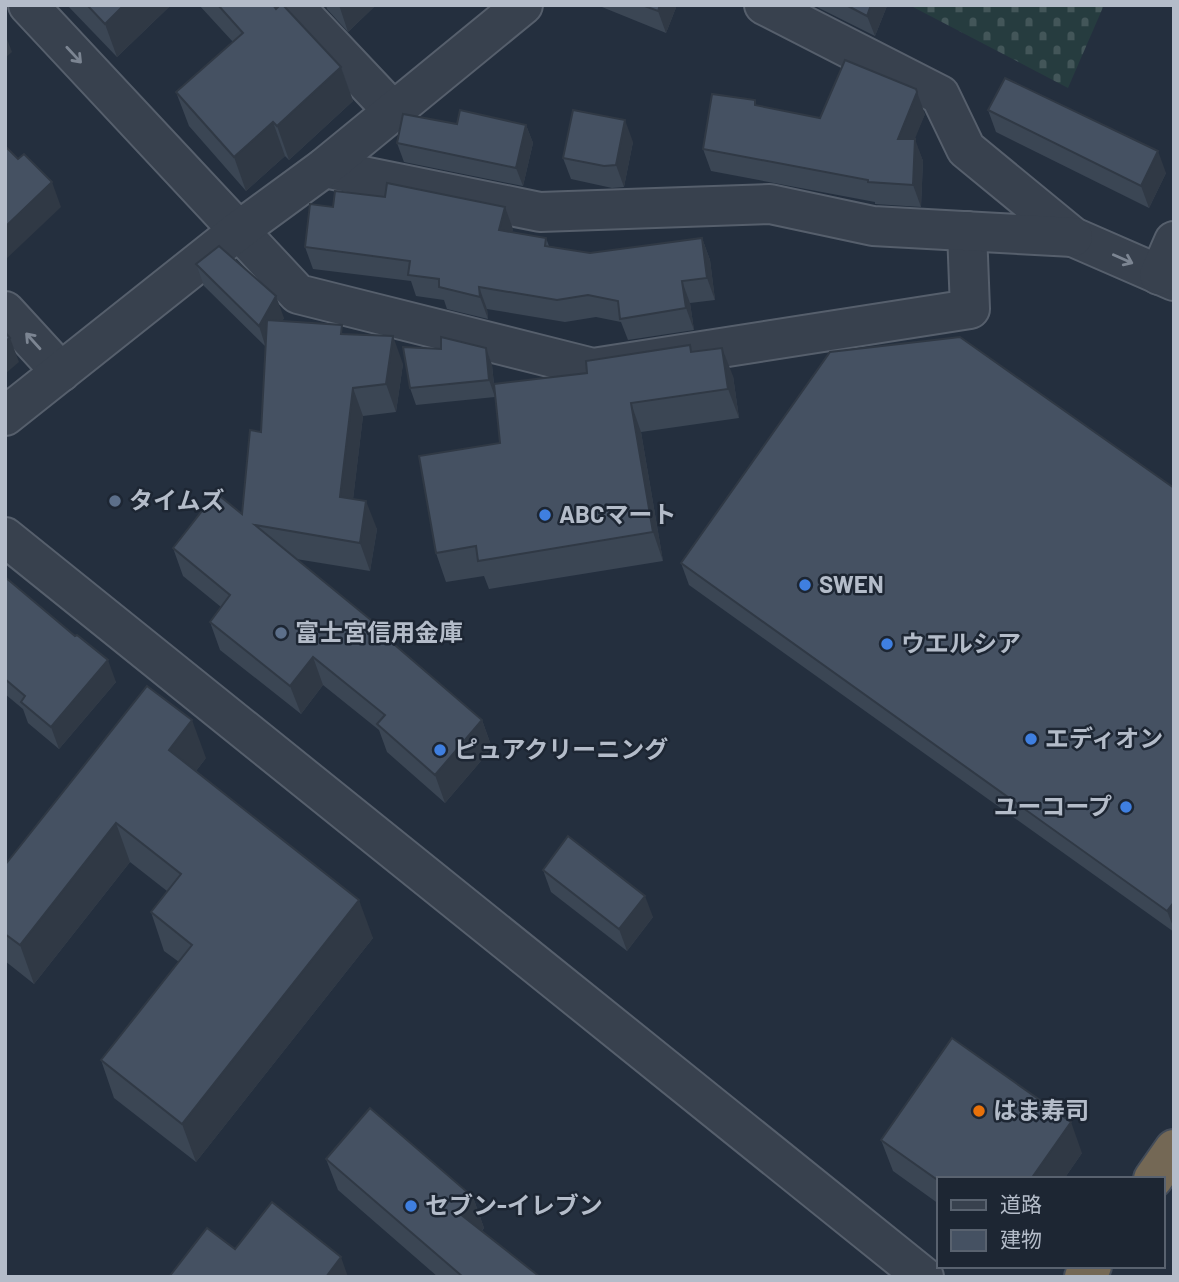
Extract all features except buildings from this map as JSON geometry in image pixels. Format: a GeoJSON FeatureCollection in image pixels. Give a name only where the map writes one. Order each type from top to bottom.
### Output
{"type":"FeatureCollection","features":[{"type":"Feature","properties":{"kind":"highway"},"geometry":{"type":"LineString","coordinates":[[1154,1177],[1174,1149]]}},
{"type":"Feature","properties":{"kind":"street"},"geometry":{"type":"LineString","coordinates":[[28,5],[298,294],[593,368],[970,309],[967,231]]}},
{"type":"Feature","properties":{"kind":"street"},"geometry":{"type":"LineString","coordinates":[[292,5],[393,111]]}},
{"type":"Feature","properties":{"kind":"street"},"geometry":{"type":"LineString","coordinates":[[5,416],[238,231],[324,168],[523,5]]}},
{"type":"Feature","properties":{"kind":"street"},"geometry":{"type":"LineString","coordinates":[[764,5],[940,95],[966,149],[1073,237]]}},
{"type":"Feature","properties":{"kind":"street"},"geometry":{"type":"LineString","coordinates":[[324,168],[540,212],[770,204],[873,226],[1073,237],[1169,266]]}},
{"type":"Feature","properties":{"kind":"street"},"geometry":{"type":"LineString","coordinates":[[5,311],[61,372]]}},
{"type":"Feature","properties":{"kind":"street"},"geometry":{"type":"LineString","coordinates":[[5,537],[924,1277]]}},
{"type":"Feature","properties":{"kind":"green space"},"geometry":{"type":"Polygon","coordinates":[[[913,5],[1104,5],[1068,88],[913,5]]]}},
{"type":"Feature","properties":{"kind":"place","name":"タイムズ"},"geometry":{"type":"Point","coordinates":[115,501]}},
{"type":"Feature","properties":{"kind":"place","name":"ABCマート"},"geometry":{"type":"Point","coordinates":[545,515]}},
{"type":"Feature","properties":{"kind":"place","name":"SWEN"},"geometry":{"type":"Point","coordinates":[805,585]}},
{"type":"Feature","properties":{"kind":"place","name":"富士宮信用金庫"},"geometry":{"type":"Point","coordinates":[281,633]}},
{"type":"Feature","properties":{"kind":"place","name":"ウエルシア"},"geometry":{"type":"Point","coordinates":[887,644]}},
{"type":"Feature","properties":{"kind":"place","name":"エディオン"},"geometry":{"type":"Point","coordinates":[1031,739]}},
{"type":"Feature","properties":{"kind":"place","name":"ピュアクリーニング"},"geometry":{"type":"Point","coordinates":[440,750]}},
{"type":"Feature","properties":{"kind":"place","name":"ユーコープ"},"geometry":{"type":"Point","coordinates":[1126,807]}},
{"type":"Feature","properties":{"kind":"place","name":"はま寿司"},"geometry":{"type":"Point","coordinates":[979,1111]}},
{"type":"Feature","properties":{"kind":"place","name":"セブン-イレブン"},"geometry":{"type":"Point","coordinates":[411,1206]}}]}
